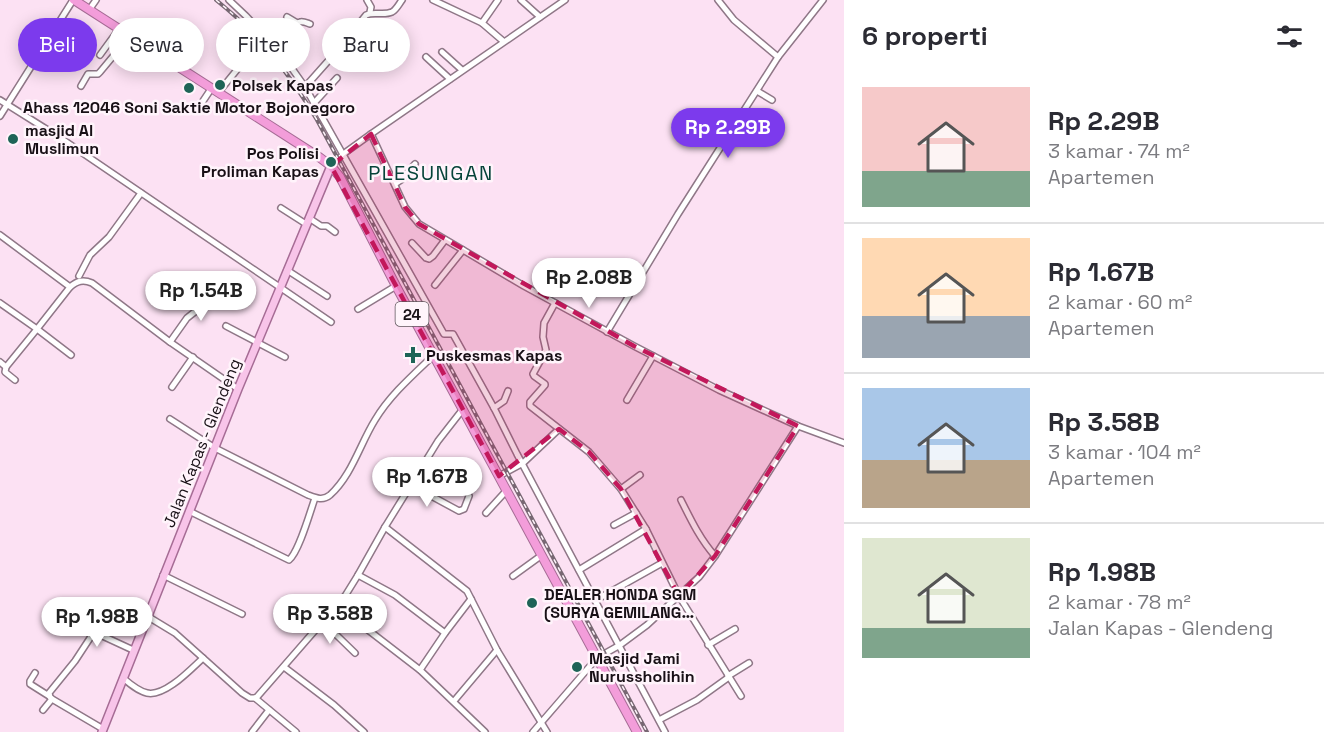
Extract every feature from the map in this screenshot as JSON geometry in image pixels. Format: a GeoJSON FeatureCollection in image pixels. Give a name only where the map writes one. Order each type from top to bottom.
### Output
{"type":"FeatureCollection","features":[{"type":"Feature","properties":{"kind":"highway","name":"24"},"geometry":{"type":"LineString","coordinates":[[74,0],[109,22]]}},
{"type":"Feature","properties":{"kind":"highway","name":"24"},"geometry":{"type":"LineString","coordinates":[[186,72],[319,157],[340,177],[396,286],[637,732]]}},
{"type":"Feature","properties":{"kind":"main road","name":"Jalan Kapas - Glendeng"},"geometry":{"type":"LineString","coordinates":[[102,731],[286,270],[331,166]]}},
{"type":"Feature","properties":{"kind":"street"},"geometry":{"type":"LineString","coordinates":[[0,116],[74,0]]}},
{"type":"Feature","properties":{"kind":"street"},"geometry":{"type":"LineString","coordinates":[[89,9],[96,0]]}},
{"type":"Feature","properties":{"kind":"street"},"geometry":{"type":"LineString","coordinates":[[229,0],[248,18]]}},
{"type":"Feature","properties":{"kind":"street"},"geometry":{"type":"LineString","coordinates":[[367,0],[371,7],[370,12]]}},
{"type":"Feature","properties":{"kind":"street"},"geometry":{"type":"LineString","coordinates":[[305,87],[364,17],[370,12],[392,12],[402,0]]}},
{"type":"Feature","properties":{"kind":"street"},"geometry":{"type":"LineString","coordinates":[[433,0],[482,23],[504,41]]}},
{"type":"Feature","properties":{"kind":"street"},"geometry":{"type":"LineString","coordinates":[[482,23],[498,0]]}},
{"type":"Feature","properties":{"kind":"street"},"geometry":{"type":"LineString","coordinates":[[521,0],[540,17]]}},
{"type":"Feature","properties":{"kind":"street"},"geometry":{"type":"LineString","coordinates":[[331,166],[343,154],[371,134],[565,0]]}},
{"type":"Feature","properties":{"kind":"street"},"geometry":{"type":"LineString","coordinates":[[717,0],[734,20],[778,57]]}},
{"type":"Feature","properties":{"kind":"street"},"geometry":{"type":"LineString","coordinates":[[607,332],[678,214],[778,57],[823,0]]}},
{"type":"Feature","properties":{"kind":"street"},"geometry":{"type":"LineString","coordinates":[[100,55],[109,42]]}},
{"type":"Feature","properties":{"kind":"street"},"geometry":{"type":"LineString","coordinates":[[442,52],[462,70]]}},
{"type":"Feature","properties":{"kind":"street"},"geometry":{"type":"LineString","coordinates":[[426,57],[450,79]]}},
{"type":"Feature","properties":{"kind":"street"},"geometry":{"type":"LineString","coordinates":[[81,86],[88,74],[98,74],[109,61]]}},
{"type":"Feature","properties":{"kind":"street"},"geometry":{"type":"LineString","coordinates":[[197,111],[232,72]]}},
{"type":"Feature","properties":{"kind":"street"},"geometry":{"type":"LineString","coordinates":[[294,72],[305,87],[445,334],[453,334],[665,732]]}},
{"type":"Feature","properties":{"kind":"street"},"geometry":{"type":"LineString","coordinates":[[314,103],[337,78]]}},
{"type":"Feature","properties":{"kind":"street"},"geometry":{"type":"LineString","coordinates":[[757,90],[772,100]]}},
{"type":"Feature","properties":{"kind":"street"},"geometry":{"type":"LineString","coordinates":[[0,100],[331,322]]}},
{"type":"Feature","properties":{"kind":"street"},"geometry":{"type":"LineString","coordinates":[[371,134],[405,207],[419,224],[607,332],[719,390],[798,426],[844,442]]}},
{"type":"Feature","properties":{"kind":"street"},"geometry":{"type":"LineString","coordinates":[[395,184],[415,164]]}},
{"type":"Feature","properties":{"kind":"street"},"geometry":{"type":"LineString","coordinates":[[15,380],[5,372],[6,367],[80,276],[90,255],[109,237],[141,193]]}},
{"type":"Feature","properties":{"kind":"street"},"geometry":{"type":"LineString","coordinates":[[281,208],[307,221],[327,226],[335,232]]}},
{"type":"Feature","properties":{"kind":"street"},"geometry":{"type":"LineString","coordinates":[[0,235],[72,285]]}},
{"type":"Feature","properties":{"kind":"street"},"geometry":{"type":"LineString","coordinates":[[412,243],[429,259],[445,240]]}},
{"type":"Feature","properties":{"kind":"street"},"geometry":{"type":"LineString","coordinates":[[435,285],[463,250]]}},
{"type":"Feature","properties":{"kind":"street"},"geometry":{"type":"LineString","coordinates":[[286,270],[327,296]]}},
{"type":"Feature","properties":{"kind":"street"},"geometry":{"type":"LineString","coordinates":[[80,276],[238,389]]}},
{"type":"Feature","properties":{"kind":"street"},"geometry":{"type":"LineString","coordinates":[[72,285],[79,281],[87,281]]}},
{"type":"Feature","properties":{"kind":"street"},"geometry":{"type":"LineString","coordinates":[[358,309],[396,286]]}},
{"type":"Feature","properties":{"kind":"street"},"geometry":{"type":"LineString","coordinates":[[170,342],[187,318],[201,307],[212,290]]}},
{"type":"Feature","properties":{"kind":"street"},"geometry":{"type":"LineString","coordinates":[[0,303],[71,355]]}},
{"type":"Feature","properties":{"kind":"street"},"geometry":{"type":"LineString","coordinates":[[555,303],[544,323],[543,337],[546,350],[533,374],[545,385],[530,405],[589,452],[621,489],[646,529],[679,596],[741,696]]}},
{"type":"Feature","properties":{"kind":"street"},"geometry":{"type":"LineString","coordinates":[[226,326],[285,357]]}},
{"type":"Feature","properties":{"kind":"street"},"geometry":{"type":"LineString","coordinates":[[170,419],[215,448],[315,498],[325,498],[336,489],[351,466],[379,414],[434,355]]}},
{"type":"Feature","properties":{"kind":"street"},"geometry":{"type":"LineString","coordinates":[[627,400],[653,356]]}},
{"type":"Feature","properties":{"kind":"street"},"geometry":{"type":"LineString","coordinates":[[172,387],[193,357]]}},
{"type":"Feature","properties":{"kind":"street"},"geometry":{"type":"LineString","coordinates":[[0,362],[6,367]]}},
{"type":"Feature","properties":{"kind":"street"},"geometry":{"type":"LineString","coordinates":[[494,408],[504,401],[508,392]]}},
{"type":"Feature","properties":{"kind":"street"},"geometry":{"type":"LineString","coordinates":[[255,698],[337,606],[444,432],[463,409]]}},
{"type":"Feature","properties":{"kind":"street"},"geometry":{"type":"LineString","coordinates":[[533,732],[597,658],[620,645],[647,625],[699,577],[715,556],[798,426]]}},
{"type":"Feature","properties":{"kind":"street"},"geometry":{"type":"LineString","coordinates":[[500,476],[523,463],[560,429]]}},
{"type":"Feature","properties":{"kind":"street"},"geometry":{"type":"LineString","coordinates":[[621,489],[640,475]]}},
{"type":"Feature","properties":{"kind":"street"},"geometry":{"type":"LineString","coordinates":[[411,485],[459,512],[464,509],[470,496]]}},
{"type":"Feature","properties":{"kind":"street"},"geometry":{"type":"LineString","coordinates":[[486,513],[507,490]]}},
{"type":"Feature","properties":{"kind":"street"},"geometry":{"type":"LineString","coordinates":[[189,511],[289,560],[298,545],[315,498]]}},
{"type":"Feature","properties":{"kind":"street"},"geometry":{"type":"LineString","coordinates":[[681,500],[702,541],[715,556]]}},
{"type":"Feature","properties":{"kind":"street"},"geometry":{"type":"LineString","coordinates":[[614,525],[636,513]]}},
{"type":"Feature","properties":{"kind":"street"},"geometry":{"type":"LineString","coordinates":[[385,527],[464,589],[497,650],[547,732]]}},
{"type":"Feature","properties":{"kind":"street"},"geometry":{"type":"LineString","coordinates":[[579,570],[646,529]]}},
{"type":"Feature","properties":{"kind":"street"},"geometry":{"type":"LineString","coordinates":[[513,576],[542,555]]}},
{"type":"Feature","properties":{"kind":"street"},"geometry":{"type":"LineString","coordinates":[[596,600],[662,563]]}},
{"type":"Feature","properties":{"kind":"street"},"geometry":{"type":"LineString","coordinates":[[163,575],[242,614]]}},
{"type":"Feature","properties":{"kind":"street"},"geometry":{"type":"LineString","coordinates":[[358,575],[395,595],[445,633]]}},
{"type":"Feature","properties":{"kind":"street"},"geometry":{"type":"LineString","coordinates":[[420,670],[471,599]]}},
{"type":"Feature","properties":{"kind":"street"},"geometry":{"type":"LineString","coordinates":[[337,606],[420,670],[485,732]]}},
{"type":"Feature","properties":{"kind":"street"},"geometry":{"type":"LineString","coordinates":[[147,616],[175,633],[242,693],[255,698],[296,732]]}},
{"type":"Feature","properties":{"kind":"street"},"geometry":{"type":"LineString","coordinates":[[322,621],[355,653]]}},
{"type":"Feature","properties":{"kind":"street"},"geometry":{"type":"LineString","coordinates":[[708,645],[735,629]]}},
{"type":"Feature","properties":{"kind":"street"},"geometry":{"type":"LineString","coordinates":[[43,710],[51,697],[52,689],[75,661],[94,632],[133,650]]}},
{"type":"Feature","properties":{"kind":"street"},"geometry":{"type":"LineString","coordinates":[[454,701],[497,650]]}},
{"type":"Feature","properties":{"kind":"street"},"geometry":{"type":"LineString","coordinates":[[123,678],[139,690],[154,694],[174,683],[203,658]]}},
{"type":"Feature","properties":{"kind":"street"},"geometry":{"type":"LineString","coordinates":[[659,720],[697,700],[749,663]]}},
{"type":"Feature","properties":{"kind":"street"},"geometry":{"type":"LineString","coordinates":[[284,667],[317,691],[364,732]]}},
{"type":"Feature","properties":{"kind":"street"},"geometry":{"type":"LineString","coordinates":[[35,673],[30,684],[102,731]]}},
{"type":"Feature","properties":{"kind":"street"},"geometry":{"type":"LineString","coordinates":[[252,732],[269,710]]}},
{"type":"Feature","properties":{"kind":"street"},"geometry":{"type":"LineString","coordinates":[[351,732],[356,725]]}},
{"type":"Feature","properties":{"kind":"highlighted area"},"geometry":{"type":"Polygon","coordinates":[[[371,134],[405,207],[419,224],[634,346],[798,426],[715,556],[679,596],[621,489],[589,452],[559,429],[499,476],[331,166],[371,134]]]}},
{"type":"Feature","properties":{"kind":"railway"},"geometry":{"type":"LineString","coordinates":[[216,0],[246,26],[272,55],[317,120],[647,732]]}},
{"type":"Feature","properties":{"kind":"place","name":"Polsek Kapas"},"geometry":{"type":"Point","coordinates":[220,85]}},
{"type":"Feature","properties":{"kind":"place","name":"Ahass 12046 Soni Saktie Motor Bojonegoro"},"geometry":{"type":"Point","coordinates":[189,88]}},
{"type":"Feature","properties":{"kind":"place","name":"masjid Al Muslimun"},"geometry":{"type":"Point","coordinates":[13,139]}},
{"type":"Feature","properties":{"kind":"place","name":"Pos Polisi Proliman Kapas"},"geometry":{"type":"Point","coordinates":[331,162]}},
{"type":"Feature","properties":{"kind":"place","name":"Puskesmas Kapas"},"geometry":{"type":"Point","coordinates":[413,355]}},
{"type":"Feature","properties":{"kind":"place","name":"DEALER HONDA SGM (SURYA GEMILANG…"},"geometry":{"type":"Point","coordinates":[532,603]}},
{"type":"Feature","properties":{"kind":"place","name":"Masjid Jami Nurussholihin"},"geometry":{"type":"Point","coordinates":[577,667]}},
{"type":"Feature","properties":{"kind":"district","name":"PLESUNGAN"},"geometry":{"type":"Point","coordinates":[431,173]}}]}
